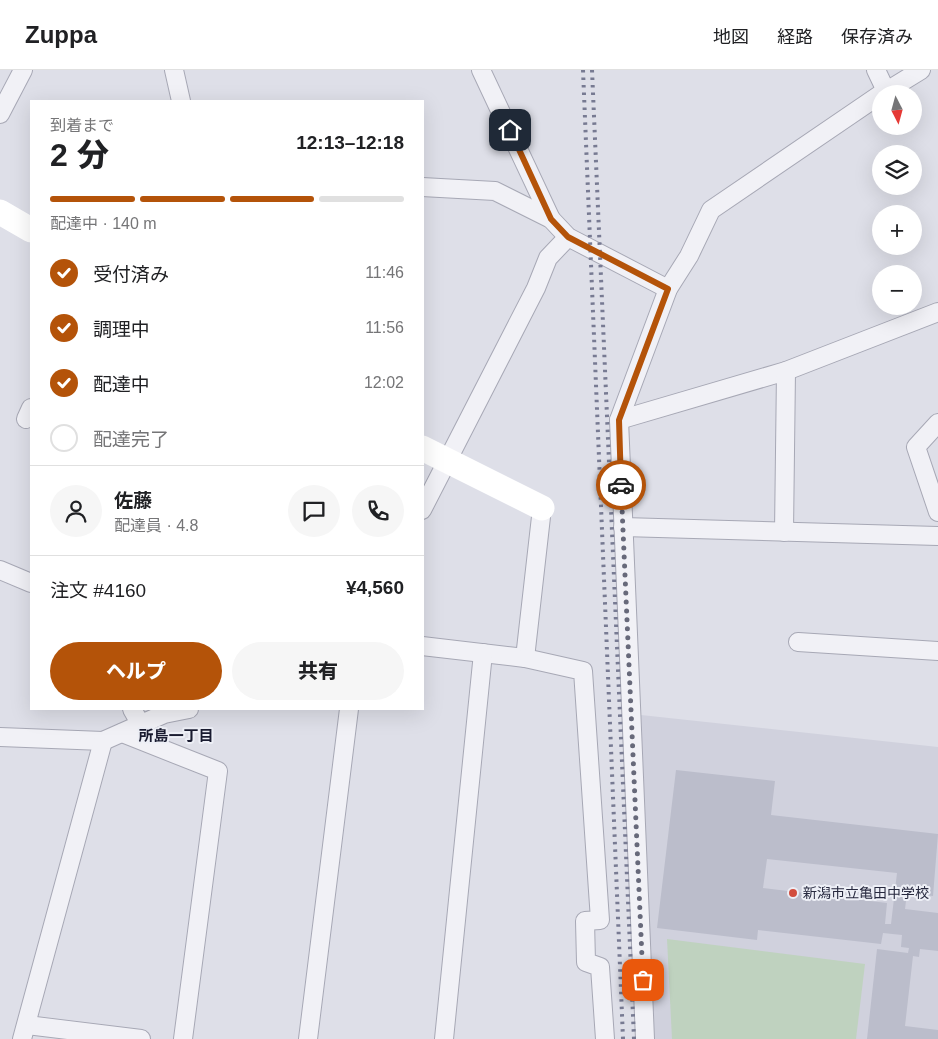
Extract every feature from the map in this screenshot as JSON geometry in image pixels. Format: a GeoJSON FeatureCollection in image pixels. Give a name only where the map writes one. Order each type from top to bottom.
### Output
{"type":"FeatureCollection","features":[{"type":"Feature","properties":{"kind":"street"},"geometry":{"type":"LineString","coordinates":[[0,114],[23,70]]}},
{"type":"Feature","properties":{"kind":"street"},"geometry":{"type":"LineString","coordinates":[[174,70],[181,100]]}},
{"type":"Feature","properties":{"kind":"street"},"geometry":{"type":"LineString","coordinates":[[481,70],[551,219],[568,237],[668,289]]}},
{"type":"Feature","properties":{"kind":"street"},"geometry":{"type":"LineString","coordinates":[[876,70],[881,85]]}},
{"type":"Feature","properties":{"kind":"street"},"geometry":{"type":"LineString","coordinates":[[896,85],[921,70]]}},
{"type":"Feature","properties":{"kind":"street"},"geometry":{"type":"LineString","coordinates":[[645,1039],[619,420],[668,289],[688,256],[711,210],[872,100]]}},
{"type":"Feature","properties":{"kind":"street"},"geometry":{"type":"LineString","coordinates":[[424,187],[495,190],[551,219]]}},
{"type":"Feature","properties":{"kind":"street"},"geometry":{"type":"LineString","coordinates":[[1,216],[30,230]]}},
{"type":"Feature","properties":{"kind":"street"},"geometry":{"type":"LineString","coordinates":[[424,506],[536,288],[548,258],[568,237]]}},
{"type":"Feature","properties":{"kind":"street"},"geometry":{"type":"LineString","coordinates":[[619,420],[786,371],[938,312]]}},
{"type":"Feature","properties":{"kind":"street"},"geometry":{"type":"LineString","coordinates":[[784,532],[786,371]]}},
{"type":"Feature","properties":{"kind":"street"},"geometry":{"type":"LineString","coordinates":[[938,423],[916,447],[938,512]]}},
{"type":"Feature","properties":{"kind":"street"},"geometry":{"type":"LineString","coordinates":[[424,449],[542,508],[525,658]]}},
{"type":"Feature","properties":{"kind":"street"},"geometry":{"type":"LineString","coordinates":[[623,527],[938,536]]}},
{"type":"Feature","properties":{"kind":"street"},"geometry":{"type":"LineString","coordinates":[[0,570],[30,583]]}},
{"type":"Feature","properties":{"kind":"street"},"geometry":{"type":"LineString","coordinates":[[798,642],[938,651]]}},
{"type":"Feature","properties":{"kind":"street"},"geometry":{"type":"LineString","coordinates":[[424,646],[525,658],[583,671],[600,920],[585,922],[586,962],[600,967],[605,1039]]}},
{"type":"Feature","properties":{"kind":"street"},"geometry":{"type":"LineString","coordinates":[[444,1039],[483,653]]}},
{"type":"Feature","properties":{"kind":"street"},"geometry":{"type":"LineString","coordinates":[[133,710],[141,725]]}},
{"type":"Feature","properties":{"kind":"street"},"geometry":{"type":"LineString","coordinates":[[0,738],[103,742],[164,714],[185,710]]}},
{"type":"Feature","properties":{"kind":"street"},"geometry":{"type":"LineString","coordinates":[[308,1039],[349,710]]}},
{"type":"Feature","properties":{"kind":"street"},"geometry":{"type":"LineString","coordinates":[[122,733],[218,771],[183,1039]]}},
{"type":"Feature","properties":{"kind":"street"},"geometry":{"type":"LineString","coordinates":[[103,742],[24,1032],[141,1039]]}},
{"type":"Feature","properties":{"kind":"shaded area","name":"新潟市立亀田中学校"},"geometry":{"type":"Polygon","coordinates":[[[641,715],[938,747],[938,1039],[654,1039],[641,715]]]}},
{"type":"Feature","properties":{"kind":"green space"},"geometry":{"type":"Polygon","coordinates":[[[667,939],[865,964],[856,1039],[672,1039],[667,939]]]}},
{"type":"Feature","properties":{"kind":"building"},"geometry":{"type":"Polygon","coordinates":[[[676,770],[775,781],[771,815],[938,834],[933,896],[907,893],[905,909],[938,913],[938,951],[920,949],[919,957],[913,956],[905,1026],[938,1030],[938,1039],[867,1039],[877,949],[908,953],[909,948],[901,947],[902,935],[883,933],[881,944],[758,930],[757,940],[657,928],[676,770]],[[767,859],[763,888],[887,903],[885,924],[891,924],[897,873],[767,859]]]}},
{"type":"Feature","properties":{"kind":"railway"},"geometry":{"type":"LineString","coordinates":[[583,70],[623,1039]]}},
{"type":"Feature","properties":{"kind":"railway"},"geometry":{"type":"LineString","coordinates":[[592,70],[634,1039]]}},
{"type":"Feature","properties":{"kind":"way so far"},"geometry":{"type":"LineString","coordinates":[[621,485],[643,980]]}},
{"type":"Feature","properties":{"kind":"place","name":"新潟市立亀田中学校"},"geometry":{"type":"Point","coordinates":[793,893]}},
{"type":"Feature","properties":{"kind":"district","name":"所島一丁目"},"geometry":{"type":"Point","coordinates":[176,736]}},
{"type":"Feature","properties":{"kind":"route"},"geometry":{"type":"LineString","coordinates":[[510,130],[551,219],[568,237],[668,289],[619,420],[621,485]]}}]}
